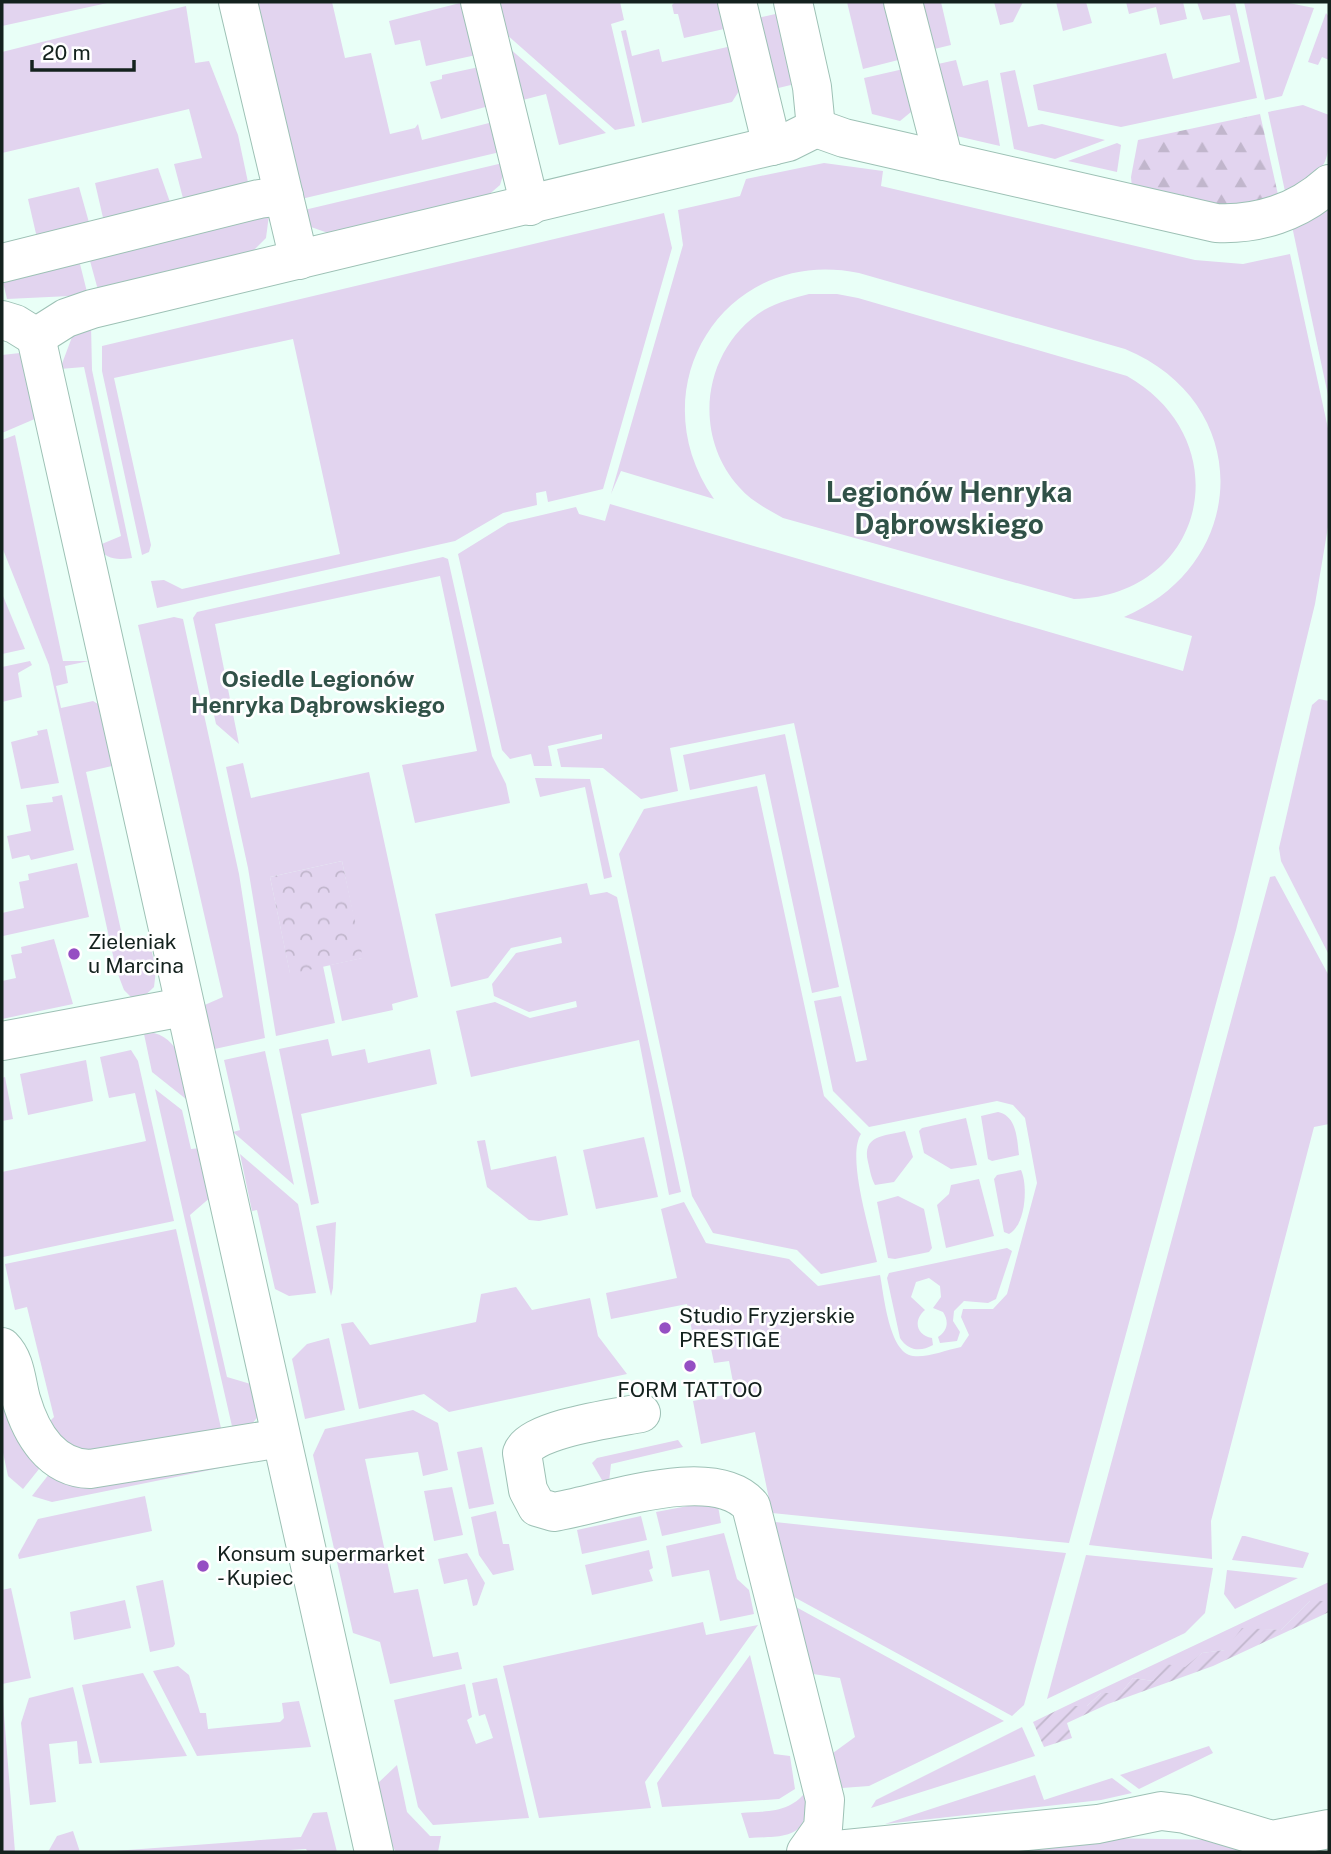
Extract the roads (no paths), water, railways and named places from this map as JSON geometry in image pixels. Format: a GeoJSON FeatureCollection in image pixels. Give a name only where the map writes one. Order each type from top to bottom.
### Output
{"type":"FeatureCollection","features":[{"type":"Feature","properties":{"kind":"street"},"geometry":{"type":"LineString","coordinates":[[238,2],[299,261]]}},
{"type":"Feature","properties":{"kind":"street"},"geometry":{"type":"LineString","coordinates":[[480,2],[530,206]]}},
{"type":"Feature","properties":{"kind":"street"},"geometry":{"type":"LineString","coordinates":[[737,2],[772,146]]}},
{"type":"Feature","properties":{"kind":"street"},"geometry":{"type":"LineString","coordinates":[[793,2],[812,87],[816,128]]}},
{"type":"Feature","properties":{"kind":"street"},"geometry":{"type":"LineString","coordinates":[[903,2],[944,161]]}},
{"type":"Feature","properties":{"kind":"street"},"geometry":{"type":"LineString","coordinates":[[36,337],[66,318],[92,309],[788,142],[816,128],[845,138],[1216,223],[1234,224],[1286,212],[1304,204],[1329,184]]}},
{"type":"Feature","properties":{"kind":"street"},"geometry":{"type":"LineString","coordinates":[[2,263],[259,199],[284,196]]}},
{"type":"Feature","properties":{"kind":"street"},"geometry":{"type":"LineString","coordinates":[[2,320],[15,324],[36,337],[183,1007],[374,1852]]}},
{"type":"Feature","properties":{"kind":"street"},"geometry":{"type":"LineString","coordinates":[[2,1041],[183,1007]]}},
{"type":"Feature","properties":{"kind":"street"},"geometry":{"type":"LineString","coordinates":[[2,1347],[13,1363],[22,1400],[36,1433],[55,1458],[66,1466],[90,1469],[281,1438]]}},
{"type":"Feature","properties":{"kind":"street"},"geometry":{"type":"LineString","coordinates":[[641,1413],[550,1433],[529,1441],[522,1453],[528,1490],[537,1507],[554,1512],[703,1485],[731,1491],[751,1506],[825,1800],[822,1828],[806,1852]]}},
{"type":"Feature","properties":{"kind":"street"},"geometry":{"type":"LineString","coordinates":[[817,1852],[1098,1824],[1161,1811],[1185,1814],[1272,1840],[1329,1829]]}},
{"type":"Feature","properties":{"kind":"place","name":"Zieleniak u Marcina"},"geometry":{"type":"Point","coordinates":[74,954]}},
{"type":"Feature","properties":{"kind":"place","name":"Studio Fryzjerskie PRESTIGE"},"geometry":{"type":"Point","coordinates":[665,1328]}},
{"type":"Feature","properties":{"kind":"place","name":"FORM TATTOO"},"geometry":{"type":"Point","coordinates":[690,1366]}},
{"type":"Feature","properties":{"kind":"place","name":"Konsum supermarket - Kupiec"},"geometry":{"type":"Point","coordinates":[203,1566]}},
{"type":"Feature","properties":{"kind":"district","name":"Legionów Henryka Dąbrowskiego"},"geometry":{"type":"Point","coordinates":[949,508]}},
{"type":"Feature","properties":{"kind":"district","name":"Osiedle Legionów Henryka Dąbrowskiego"},"geometry":{"type":"Point","coordinates":[318,692]}}]}
